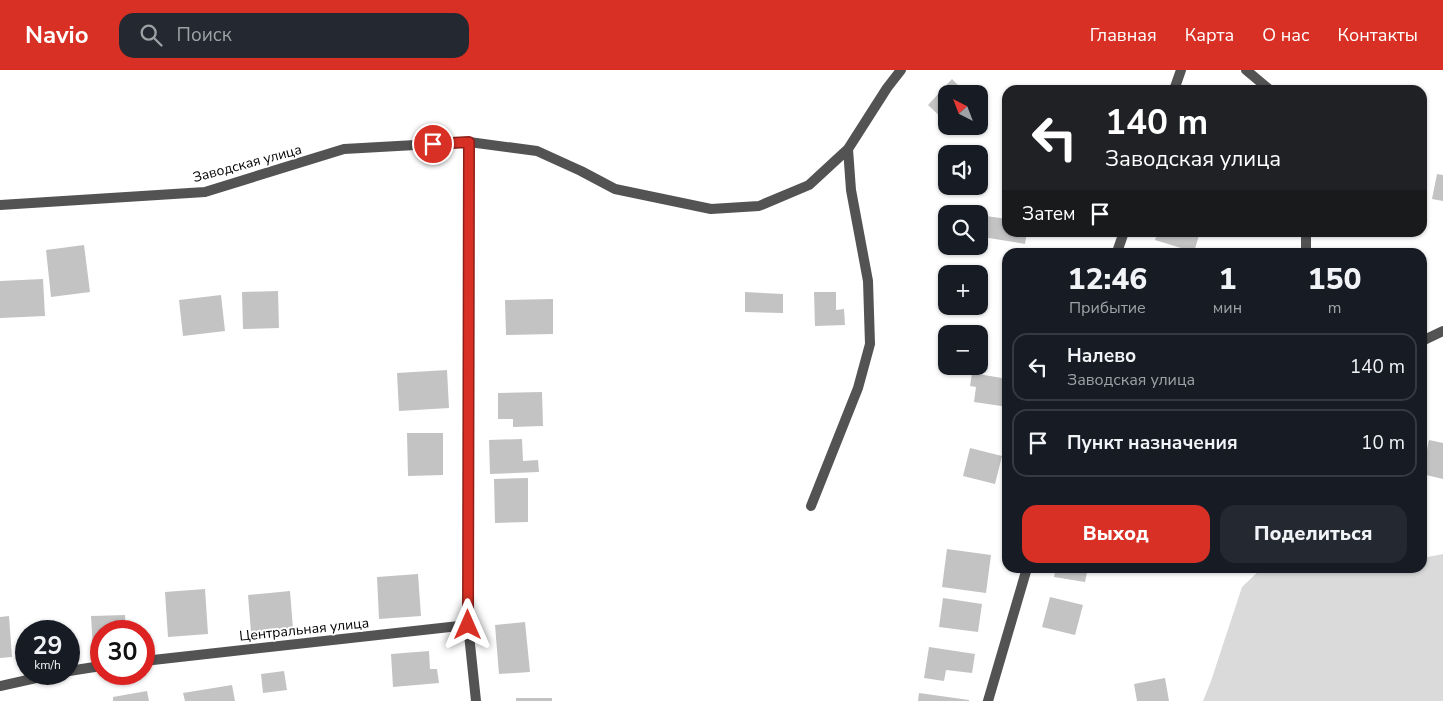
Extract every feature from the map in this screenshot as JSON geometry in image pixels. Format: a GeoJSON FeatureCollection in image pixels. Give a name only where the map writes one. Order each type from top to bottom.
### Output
{"type":"FeatureCollection","features":[{"type":"Feature","properties":{"kind":"street","name":"Заводская улица"},"geometry":{"type":"LineString","coordinates":[[0,205],[205,192],[344,149],[469,142],[537,152],[582,171],[615,189],[711,209],[759,206],[809,185],[848,148],[901,70]]}},
{"type":"Feature","properties":{"kind":"street"},"geometry":{"type":"LineString","coordinates":[[1176,85],[1181,70]]}},
{"type":"Feature","properties":{"kind":"street"},"geometry":{"type":"LineString","coordinates":[[1246,70],[1264,85]]}},
{"type":"Feature","properties":{"kind":"street"},"geometry":{"type":"LineString","coordinates":[[469,142],[468,625],[476,701]]}},
{"type":"Feature","properties":{"kind":"street"},"geometry":{"type":"LineString","coordinates":[[811,506],[858,388],[870,344],[868,281],[851,190],[848,148]]}},
{"type":"Feature","properties":{"kind":"street"},"geometry":{"type":"LineString","coordinates":[[1427,339],[1443,331]]}},
{"type":"Feature","properties":{"kind":"street"},"geometry":{"type":"LineString","coordinates":[[988,701],[1026,573]]}},
{"type":"Feature","properties":{"kind":"street","name":"Центральная улица"},"geometry":{"type":"LineString","coordinates":[[155,660],[468,625]]}},
{"type":"Feature","properties":{"kind":"street"},"geometry":{"type":"LineString","coordinates":[[0,686],[15,683]]}},
{"type":"Feature","properties":{"kind":"shaded area"},"geometry":{"type":"Polygon","coordinates":[[[1443,554],[1443,701],[1203,701],[1242,587],[1257,573],[1427,573],[1427,557],[1443,554]]]}},
{"type":"Feature","properties":{"kind":"building"},"geometry":{"type":"Polygon","coordinates":[[[952,79],[958,85],[946,85],[952,79]]]}},
{"type":"Feature","properties":{"kind":"building"},"geometry":{"type":"Polygon","coordinates":[[[938,94],[938,114],[928,105],[938,94]]]}},
{"type":"Feature","properties":{"kind":"building"},"geometry":{"type":"Polygon","coordinates":[[[1437,174],[1443,175],[1443,201],[1432,199],[1437,174]]]}},
{"type":"Feature","properties":{"kind":"building"},"geometry":{"type":"Polygon","coordinates":[[[988,216],[1002,218],[1002,237],[1026,237],[1025,244],[988,238],[988,216]]]}},
{"type":"Feature","properties":{"kind":"building"},"geometry":{"type":"Polygon","coordinates":[[[1156,237],[1198,237],[1195,248],[1181,248],[1155,240],[1156,237]]]}},
{"type":"Feature","properties":{"kind":"building"},"geometry":{"type":"Polygon","coordinates":[[[84,245],[90,292],[51,297],[46,250],[84,245]]]}},
{"type":"Feature","properties":{"kind":"building"},"geometry":{"type":"Polygon","coordinates":[[[43,279],[45,316],[0,318],[0,281],[43,279]]]}},
{"type":"Feature","properties":{"kind":"building"},"geometry":{"type":"Polygon","coordinates":[[[278,291],[279,328],[243,329],[242,292],[278,291]]]}},
{"type":"Feature","properties":{"kind":"building"},"geometry":{"type":"Polygon","coordinates":[[[745,292],[783,294],[783,313],[745,312],[745,292]]]}},
{"type":"Feature","properties":{"kind":"building"},"geometry":{"type":"Polygon","coordinates":[[[814,292],[836,292],[836,310],[844,309],[845,325],[815,326],[814,292]]]}},
{"type":"Feature","properties":{"kind":"building"},"geometry":{"type":"Polygon","coordinates":[[[221,295],[225,331],[183,336],[179,300],[221,295]]]}},
{"type":"Feature","properties":{"kind":"building"},"geometry":{"type":"Polygon","coordinates":[[[553,299],[553,334],[506,335],[505,300],[553,299]]]}},
{"type":"Feature","properties":{"kind":"building"},"geometry":{"type":"Polygon","coordinates":[[[447,370],[449,408],[399,411],[397,373],[447,370]]]}},
{"type":"Feature","properties":{"kind":"building"},"geometry":{"type":"Polygon","coordinates":[[[972,375],[1002,378],[1002,406],[974,402],[976,387],[970,386],[972,375]]]}},
{"type":"Feature","properties":{"kind":"building"},"geometry":{"type":"Polygon","coordinates":[[[542,392],[543,426],[513,427],[513,419],[498,419],[498,393],[542,392]]]}},
{"type":"Feature","properties":{"kind":"building"},"geometry":{"type":"Polygon","coordinates":[[[407,433],[443,433],[443,475],[408,476],[407,433]]]}},
{"type":"Feature","properties":{"kind":"building"},"geometry":{"type":"Polygon","coordinates":[[[522,439],[523,461],[538,460],[539,472],[490,474],[489,440],[522,439]]]}},
{"type":"Feature","properties":{"kind":"building"},"geometry":{"type":"Polygon","coordinates":[[[1429,440],[1443,443],[1443,479],[1427,475],[1429,440]]]}},
{"type":"Feature","properties":{"kind":"building"},"geometry":{"type":"Polygon","coordinates":[[[970,448],[1002,456],[995,484],[963,476],[970,448]]]}},
{"type":"Feature","properties":{"kind":"building"},"geometry":{"type":"Polygon","coordinates":[[[528,478],[528,522],[495,523],[494,479],[528,478]]]}},
{"type":"Feature","properties":{"kind":"building"},"geometry":{"type":"Polygon","coordinates":[[[947,549],[991,555],[986,593],[942,587],[947,549]]]}},
{"type":"Feature","properties":{"kind":"building"},"geometry":{"type":"Polygon","coordinates":[[[1055,573],[1087,573],[1085,582],[1054,577],[1055,573]]]}},
{"type":"Feature","properties":{"kind":"building"},"geometry":{"type":"Polygon","coordinates":[[[418,574],[421,616],[379,619],[377,577],[418,574]]]}},
{"type":"Feature","properties":{"kind":"building"},"geometry":{"type":"Polygon","coordinates":[[[205,589],[208,634],[168,637],[165,592],[205,589]]]}},
{"type":"Feature","properties":{"kind":"building"},"geometry":{"type":"Polygon","coordinates":[[[290,591],[293,629],[251,632],[248,595],[290,591]]]}},
{"type":"Feature","properties":{"kind":"building"},"geometry":{"type":"Polygon","coordinates":[[[1050,597],[1083,605],[1075,635],[1042,627],[1050,597]]]}},
{"type":"Feature","properties":{"kind":"building"},"geometry":{"type":"Polygon","coordinates":[[[943,598],[982,604],[978,632],[939,627],[943,598]]]}},
{"type":"Feature","properties":{"kind":"building"},"geometry":{"type":"Polygon","coordinates":[[[125,615],[125,620],[91,620],[91,616],[125,615]]]}},
{"type":"Feature","properties":{"kind":"building"},"geometry":{"type":"Polygon","coordinates":[[[9,616],[12,657],[0,658],[0,617],[9,616]]]}},
{"type":"Feature","properties":{"kind":"building"},"geometry":{"type":"Polygon","coordinates":[[[525,622],[530,672],[499,674],[495,625],[525,622]]]}},
{"type":"Feature","properties":{"kind":"building"},"geometry":{"type":"Polygon","coordinates":[[[929,647],[975,654],[972,673],[946,670],[944,681],[924,678],[929,647]]]}},
{"type":"Feature","properties":{"kind":"building"},"geometry":{"type":"Polygon","coordinates":[[[429,651],[430,669],[437,669],[439,683],[393,687],[391,654],[429,651]]]}},
{"type":"Feature","properties":{"kind":"building"},"geometry":{"type":"Polygon","coordinates":[[[284,671],[287,690],[263,693],[261,674],[284,671]]]}},
{"type":"Feature","properties":{"kind":"building"},"geometry":{"type":"Polygon","coordinates":[[[1165,678],[1169,701],[1137,701],[1134,684],[1165,678]]]}},
{"type":"Feature","properties":{"kind":"building"},"geometry":{"type":"Polygon","coordinates":[[[232,685],[235,701],[185,701],[183,693],[232,685]]]}},
{"type":"Feature","properties":{"kind":"building"},"geometry":{"type":"Polygon","coordinates":[[[147,691],[149,701],[113,701],[113,697],[147,691]]]}},
{"type":"Feature","properties":{"kind":"building"},"geometry":{"type":"Polygon","coordinates":[[[919,693],[969,700],[969,701],[918,701],[919,693]]]}},
{"type":"Feature","properties":{"kind":"building"},"geometry":{"type":"Polygon","coordinates":[[[516,698],[552,698],[552,701],[516,701],[516,698]]]}},
{"type":"Feature","properties":{"kind":"route"},"geometry":{"type":"LineString","coordinates":[[433,144],[469,142],[468,625]]}}]}
